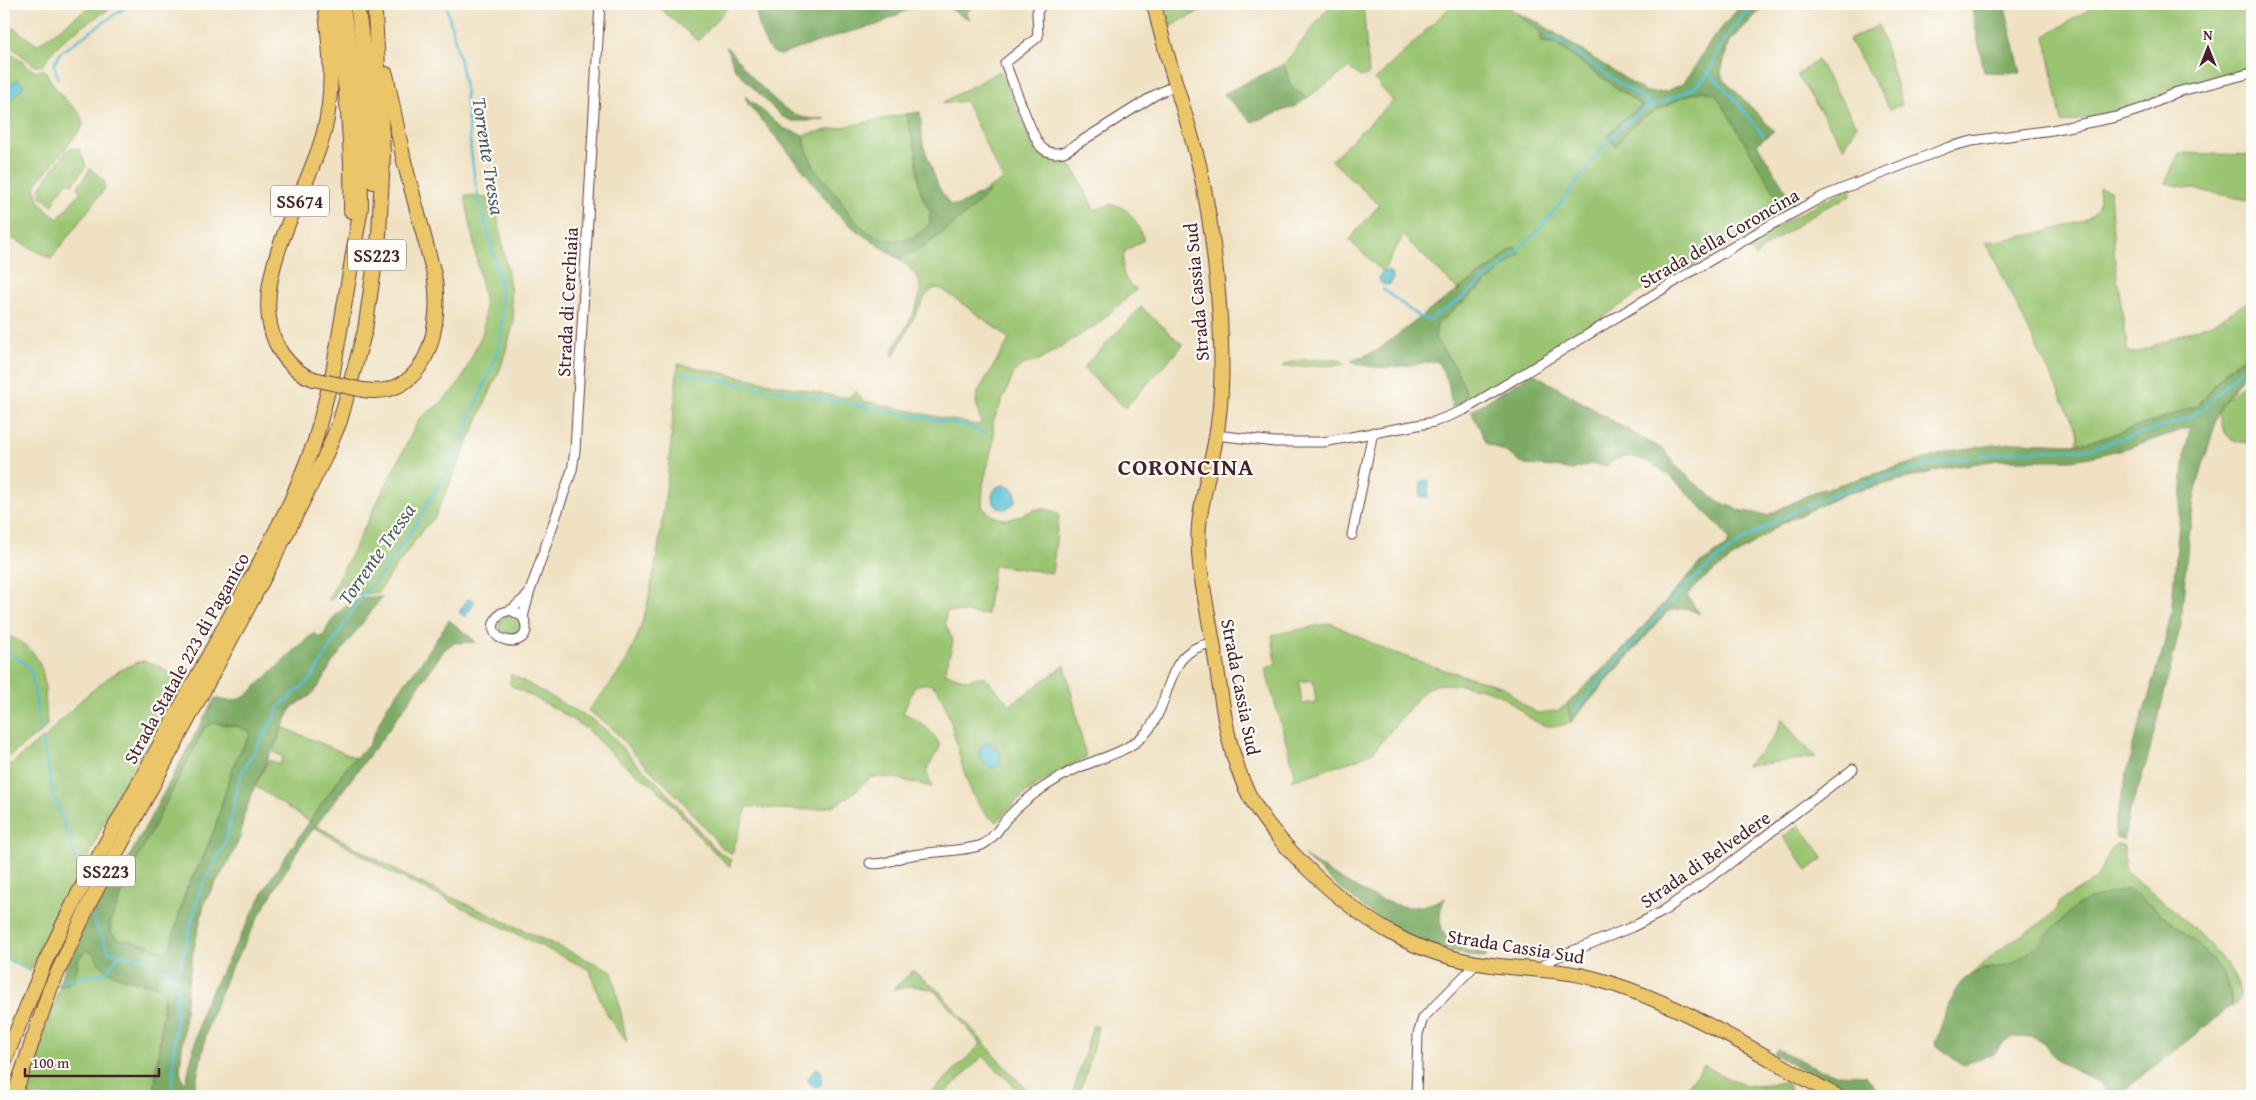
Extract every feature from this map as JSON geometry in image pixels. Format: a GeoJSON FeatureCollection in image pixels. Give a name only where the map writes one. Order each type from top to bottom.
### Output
{"type":"FeatureCollection","features":[{"type":"Feature","properties":{"kind":"main road","name":"SS674"},"geometry":{"type":"LineString","coordinates":[[325,4],[331,66],[330,102],[326,125],[314,166],[275,260],[268,295],[270,321],[276,344],[294,368],[314,379],[363,390],[391,388],[412,374],[421,364],[432,342],[437,310],[434,274],[404,161],[374,10]]}},
{"type":"Feature","properties":{"kind":"main road","name":"SS674"},"geometry":{"type":"LineString","coordinates":[[333,4],[342,54],[348,114],[352,255]]}},
{"type":"Feature","properties":{"kind":"main road","name":"SS223"},"geometry":{"type":"LineString","coordinates":[[342,4],[357,88],[361,178],[359,221],[352,255]]}},
{"type":"Feature","properties":{"kind":"main road"},"geometry":{"type":"LineString","coordinates":[[311,485],[334,418],[355,335],[365,276],[372,214],[373,175],[370,100],[357,4]]}},
{"type":"Feature","properties":{"kind":"main road","name":"Strada Cassia Sud"},"geometry":{"type":"LineString","coordinates":[[1154,4],[1201,173],[1217,290],[1222,370],[1216,435],[1199,530],[1201,562],[1226,726],[1239,772],[1252,801],[1272,829],[1328,886],[1370,920],[1414,945],[1447,956],[1478,963],[1538,969],[1594,978],[1633,991],[1682,1011],[1837,1096]]}},
{"type":"Feature","properties":{"kind":"main road","name":"SS223"},"geometry":{"type":"LineString","coordinates":[[311,485],[334,438],[345,404],[365,330],[375,271],[382,200],[383,153],[374,10]]}},
{"type":"Feature","properties":{"kind":"main road","name":"Strada Statale 223 di Paganico"},"geometry":{"type":"LineString","coordinates":[[4,1062],[38,978],[78,894],[252,577],[297,487],[315,441],[328,393],[340,334],[352,255]]}},
{"type":"Feature","properties":{"kind":"main road","name":"Strada Statale 223 di Paganico"},"geometry":{"type":"LineString","coordinates":[[14,1096],[50,989],[90,902],[267,572],[311,485]]}},
{"type":"Feature","properties":{"kind":"street","name":"Strada di Cerchiaia"},"geometry":{"type":"LineString","coordinates":[[529,594],[511,610],[501,613],[495,622],[496,633],[503,641],[514,642],[522,636],[526,627],[523,617],[529,594],[572,470],[575,451],[601,4],[596,4]]}},
{"type":"Feature","properties":{"kind":"street"},"geometry":{"type":"LineString","coordinates":[[1042,4],[1037,12],[1038,37],[1005,63],[1036,138],[1044,149],[1055,153],[1066,150],[1155,95],[1175,85]]}},
{"type":"Feature","properties":{"kind":"street","name":"Strada della Coroncina"},"geometry":{"type":"LineString","coordinates":[[1216,435],[1259,440],[1316,442],[1434,422],[1464,410],[1696,268],[1824,196],[1949,147],[1972,141],[2052,130],[2116,118],[2142,109],[2177,92],[2252,73]]}},
{"type":"Feature","properties":{"kind":"street"},"geometry":{"type":"LineString","coordinates":[[1352,535],[1373,432]]}},
{"type":"Feature","properties":{"kind":"street"},"geometry":{"type":"LineString","coordinates":[[511,610],[523,617]]}},
{"type":"Feature","properties":{"kind":"street"},"geometry":{"type":"LineString","coordinates":[[870,863],[882,863],[928,852],[971,847],[988,842],[1012,813],[1042,788],[1070,771],[1122,750],[1141,738],[1155,721],[1164,702],[1174,672],[1183,657],[1192,648],[1213,644]]}},
{"type":"Feature","properties":{"kind":"street","name":"Strada di Belvedere"},"geometry":{"type":"LineString","coordinates":[[1538,969],[1554,958],[1639,924],[1670,906],[1853,769]]}},
{"type":"Feature","properties":{"kind":"street"},"geometry":{"type":"LineString","coordinates":[[1416,1096],[1418,1034],[1422,1018],[1478,963]]}},
{"type":"Feature","properties":{"kind":"green space"},"geometry":{"type":"Polygon","coordinates":[[[94,4],[118,4],[86,23],[66,38],[57,46],[43,66],[35,66],[4,41],[4,21],[37,45],[94,4]]]}},
{"type":"Feature","properties":{"kind":"green space"},"geometry":{"type":"Polygon","coordinates":[[[655,4],[731,4],[698,41],[655,4]]]}},
{"type":"Feature","properties":{"kind":"green space"},"geometry":{"type":"Polygon","coordinates":[[[754,4],[919,4],[877,25],[842,34],[780,55],[774,53],[765,42],[754,4]]]}},
{"type":"Feature","properties":{"kind":"green space"},"geometry":{"type":"Polygon","coordinates":[[[943,4],[978,4],[966,12],[970,19],[943,4]]]}},
{"type":"Feature","properties":{"kind":"green space"},"geometry":{"type":"Polygon","coordinates":[[[1165,4],[1213,4],[1171,26],[1165,4]]]}},
{"type":"Feature","properties":{"kind":"green space"},"geometry":{"type":"Polygon","coordinates":[[[1331,4],[1363,4],[1369,74],[1361,77],[1349,68],[1307,98],[1291,87],[1284,64],[1331,4]]]}},
{"type":"Feature","properties":{"kind":"green space"},"geometry":{"type":"Polygon","coordinates":[[[1453,4],[1506,4],[1542,34],[1544,43],[1554,43],[1642,106],[1624,118],[1616,146],[1626,132],[1642,118],[1685,96],[1702,91],[1713,93],[1719,99],[1787,213],[1690,267],[1686,261],[1523,370],[1466,402],[1465,389],[1455,367],[1435,338],[1437,324],[1521,253],[1514,247],[1495,264],[1458,290],[1403,236],[1383,272],[1349,240],[1379,205],[1331,160],[1393,101],[1375,80],[1453,4]]]}},
{"type":"Feature","properties":{"kind":"green space"},"geometry":{"type":"Polygon","coordinates":[[[1742,4],[1766,4],[1728,44],[1721,72],[1724,79],[1774,131],[1757,144],[1793,202],[1784,209],[1719,99],[1713,93],[1702,91],[1685,96],[1642,118],[1626,132],[1615,146],[1607,136],[1624,118],[1642,106],[1554,43],[1540,41],[1542,34],[1516,13],[1538,22],[1644,91],[1653,93],[1667,91],[1684,83],[1713,38],[1742,4]]]}},
{"type":"Feature","properties":{"kind":"green space"},"geometry":{"type":"Polygon","coordinates":[[[1971,4],[2004,4],[2021,73],[1984,72],[1971,4]]]}},
{"type":"Feature","properties":{"kind":"green space"},"geometry":{"type":"Polygon","coordinates":[[[2098,4],[2252,4],[2252,66],[2236,74],[2173,88],[2157,97],[2114,113],[2062,123],[2045,36],[2098,4]]]}},
{"type":"Feature","properties":{"kind":"green space"},"geometry":{"type":"Polygon","coordinates":[[[1879,25],[1902,105],[1890,109],[1849,40],[1879,25]]]}},
{"type":"Feature","properties":{"kind":"green space"},"geometry":{"type":"Polygon","coordinates":[[[726,46],[779,104],[798,116],[825,119],[792,121],[781,116],[735,69],[726,46]]]}},
{"type":"Feature","properties":{"kind":"green space"},"geometry":{"type":"Polygon","coordinates":[[[4,47],[34,71],[45,70],[57,90],[79,114],[82,122],[82,128],[36,184],[37,195],[42,204],[49,213],[58,219],[81,191],[77,188],[90,169],[104,180],[105,188],[51,259],[4,234],[4,47]]]}},
{"type":"Feature","properties":{"kind":"green space"},"geometry":{"type":"Polygon","coordinates":[[[1817,60],[1857,125],[1844,148],[1797,75],[1817,60]]]}},
{"type":"Feature","properties":{"kind":"green space"},"geometry":{"type":"Polygon","coordinates":[[[1284,64],[1291,87],[1307,98],[1296,106],[1252,122],[1223,94],[1284,64]]]}},
{"type":"Feature","properties":{"kind":"green space"},"geometry":{"type":"Polygon","coordinates":[[[1000,71],[1037,155],[1053,162],[1067,161],[1076,173],[1094,210],[1111,205],[1124,209],[1133,218],[1144,240],[1125,251],[1124,257],[1123,268],[1125,278],[1137,289],[1098,324],[1036,362],[1025,364],[1015,371],[993,422],[994,439],[983,485],[982,507],[993,516],[1003,519],[1012,518],[1038,509],[1048,510],[1059,515],[1052,573],[994,565],[987,615],[947,611],[945,623],[953,641],[945,673],[967,680],[984,676],[1010,705],[1065,665],[1086,757],[1050,777],[1027,793],[1006,811],[997,822],[985,813],[976,801],[969,786],[950,720],[939,692],[931,685],[915,686],[903,713],[930,731],[938,741],[940,747],[926,771],[932,787],[894,778],[871,777],[844,800],[825,808],[791,810],[747,807],[732,854],[721,847],[683,802],[638,758],[612,728],[588,710],[608,687],[626,661],[631,652],[646,607],[662,521],[678,364],[838,397],[848,398],[856,391],[863,401],[976,425],[981,424],[976,401],[978,392],[1009,340],[1000,331],[942,289],[935,288],[926,295],[893,357],[892,352],[911,318],[919,299],[920,290],[916,275],[899,259],[934,239],[989,192],[987,190],[1003,180],[965,101],[944,104],[943,102],[1000,71]]]}},
{"type":"Feature","properties":{"kind":"green space"},"geometry":{"type":"Polygon","coordinates":[[[745,96],[783,128],[803,135],[816,170],[854,220],[863,228],[883,238],[903,240],[922,232],[930,223],[930,211],[919,186],[916,152],[906,114],[920,112],[923,144],[938,186],[950,205],[960,205],[987,190],[989,192],[947,230],[917,251],[899,259],[857,231],[836,213],[800,166],[748,104],[745,96]]]}},
{"type":"Feature","properties":{"kind":"green space"},"geometry":{"type":"Polygon","coordinates":[[[906,114],[916,152],[919,186],[930,211],[930,223],[921,232],[912,237],[892,241],[872,234],[854,220],[816,170],[803,135],[906,114]]]}},
{"type":"Feature","properties":{"kind":"green space"},"geometry":{"type":"Polygon","coordinates":[[[72,148],[80,150],[86,166],[73,184],[68,181],[54,199],[56,200],[52,206],[41,196],[40,188],[66,151],[72,148]]]}},
{"type":"Feature","properties":{"kind":"green space"},"geometry":{"type":"Polygon","coordinates":[[[2179,153],[2252,155],[2252,201],[2165,183],[2179,153]]]}},
{"type":"Feature","properties":{"kind":"green space"},"geometry":{"type":"Polygon","coordinates":[[[2098,187],[2110,190],[2115,262],[2128,352],[2135,353],[2219,320],[2252,299],[2252,351],[2226,371],[2197,406],[2100,439],[2075,444],[2079,438],[2078,432],[1986,242],[2065,227],[2080,221],[2092,214],[2098,207],[2098,187]]]}},
{"type":"Feature","properties":{"kind":"green space"},"geometry":{"type":"Polygon","coordinates":[[[1850,188],[1851,196],[1820,210],[1762,249],[1756,257],[1745,244],[1823,201],[1850,188]]]}},
{"type":"Feature","properties":{"kind":"green space"},"geometry":{"type":"Polygon","coordinates":[[[465,195],[494,199],[509,279],[514,322],[501,367],[434,519],[424,528],[378,592],[359,595],[359,591],[328,600],[419,419],[442,402],[461,381],[483,332],[485,306],[465,195]]]}},
{"type":"Feature","properties":{"kind":"green space"},"geometry":{"type":"Polygon","coordinates":[[[1514,247],[1521,253],[1437,324],[1435,338],[1455,367],[1465,389],[1466,402],[1452,407],[1448,381],[1437,361],[1404,366],[1372,367],[1351,361],[1378,350],[1495,264],[1514,247]]]}},
{"type":"Feature","properties":{"kind":"green space"},"geometry":{"type":"Polygon","coordinates":[[[1141,307],[1183,345],[1125,408],[1083,368],[1141,307]]]}},
{"type":"Feature","properties":{"kind":"green space"},"geometry":{"type":"Polygon","coordinates":[[[2252,351],[2252,368],[2243,375],[2219,410],[2195,493],[2188,542],[2181,624],[2153,740],[2128,815],[2124,840],[2116,838],[2114,829],[2133,746],[2161,657],[2171,615],[2185,453],[2190,427],[2131,447],[2090,457],[2072,460],[1998,460],[1952,467],[1845,494],[1779,525],[1703,579],[1687,595],[1700,614],[1686,608],[1668,611],[1571,722],[1567,704],[1626,646],[1698,565],[1727,546],[1729,539],[1723,530],[1682,487],[1658,467],[1645,460],[1631,457],[1618,459],[1606,466],[1591,464],[1572,470],[1525,465],[1504,451],[1487,444],[1471,411],[1533,373],[1638,436],[1665,450],[1673,463],[1720,502],[1742,511],[1768,515],[1814,492],[1955,450],[2018,442],[2075,444],[2100,439],[2160,419],[2197,406],[2226,371],[2252,351]]]}},
{"type":"Feature","properties":{"kind":"green space"},"geometry":{"type":"Polygon","coordinates":[[[1333,359],[1342,361],[1345,365],[1282,367],[1300,360],[1333,359]]]}},
{"type":"Feature","properties":{"kind":"green space"},"geometry":{"type":"Polygon","coordinates":[[[2252,374],[2252,443],[2244,443],[2232,439],[2224,431],[2219,410],[2224,402],[2252,374]]]}},
{"type":"Feature","properties":{"kind":"green space"},"geometry":{"type":"Polygon","coordinates":[[[382,597],[332,663],[321,683],[310,696],[292,707],[255,786],[244,815],[240,838],[205,901],[193,952],[187,990],[180,1072],[183,1081],[186,1082],[203,1007],[271,878],[349,764],[369,745],[386,708],[422,661],[449,620],[476,642],[453,643],[444,650],[387,732],[299,848],[259,916],[227,976],[208,1026],[193,1096],[154,1096],[164,1010],[164,994],[160,987],[124,978],[110,972],[101,965],[93,954],[86,950],[78,960],[75,980],[62,986],[57,986],[100,894],[126,863],[215,698],[231,701],[246,696],[308,638],[315,633],[319,637],[324,635],[331,622],[341,610],[360,599],[382,597]],[[214,723],[205,727],[137,859],[110,922],[111,932],[116,938],[149,945],[162,951],[170,948],[187,887],[203,858],[215,828],[230,775],[238,755],[251,734],[239,727],[214,723]]]}},
{"type":"Feature","properties":{"kind":"green space"},"geometry":{"type":"Polygon","coordinates":[[[510,615],[518,618],[521,626],[518,634],[510,637],[502,634],[499,626],[502,618],[510,615]]]}},
{"type":"Feature","properties":{"kind":"green space"},"geometry":{"type":"Polygon","coordinates":[[[1331,623],[1386,650],[1504,687],[1526,707],[1538,713],[1557,711],[1567,704],[1571,722],[1559,726],[1548,726],[1531,719],[1492,692],[1446,684],[1432,686],[1423,692],[1373,752],[1353,761],[1291,781],[1295,773],[1265,669],[1276,663],[1272,635],[1331,623]],[[1313,680],[1299,682],[1302,704],[1316,702],[1313,680]]]}},
{"type":"Feature","properties":{"kind":"green space"},"geometry":{"type":"Polygon","coordinates":[[[4,634],[30,650],[38,660],[44,682],[47,725],[41,733],[4,761],[4,634]]]}},
{"type":"Feature","properties":{"kind":"green space"},"geometry":{"type":"Polygon","coordinates":[[[145,661],[163,668],[180,682],[106,817],[84,868],[30,971],[4,958],[4,767],[13,763],[41,739],[46,738],[77,704],[105,680],[133,664],[145,661]]]}},
{"type":"Feature","properties":{"kind":"green space"},"geometry":{"type":"Polygon","coordinates":[[[511,674],[597,723],[608,732],[635,762],[659,784],[714,848],[731,860],[730,867],[707,845],[668,800],[652,785],[617,759],[585,728],[556,709],[510,685],[511,674]]]}},
{"type":"Feature","properties":{"kind":"green space"},"geometry":{"type":"Polygon","coordinates":[[[1782,718],[1797,738],[1816,757],[1745,766],[1772,739],[1782,718]]]}},
{"type":"Feature","properties":{"kind":"green space"},"geometry":{"type":"Polygon","coordinates":[[[214,723],[239,727],[251,734],[238,755],[215,828],[203,858],[187,887],[170,948],[162,951],[149,945],[116,938],[111,932],[110,922],[137,859],[205,727],[214,723]]]}},
{"type":"Feature","properties":{"kind":"green space"},"geometry":{"type":"Polygon","coordinates":[[[282,727],[356,758],[310,822],[255,786],[269,760],[280,764],[283,757],[273,752],[282,727]]]}},
{"type":"Feature","properties":{"kind":"green space"},"geometry":{"type":"Polygon","coordinates":[[[315,825],[410,878],[612,971],[627,1042],[604,1009],[590,970],[390,872],[314,827],[315,825]]]}},
{"type":"Feature","properties":{"kind":"green space"},"geometry":{"type":"Polygon","coordinates":[[[1799,825],[1824,858],[1808,870],[1783,837],[1799,825]]]}},
{"type":"Feature","properties":{"kind":"green space"},"geometry":{"type":"Polygon","coordinates":[[[2117,844],[2124,846],[2127,872],[2181,917],[2223,960],[2239,988],[2239,998],[2236,1003],[2231,1006],[2230,990],[2225,977],[2202,949],[2129,889],[2088,900],[2062,919],[2022,958],[2003,967],[1982,969],[1961,983],[2007,944],[2041,923],[2057,910],[2059,902],[2096,879],[2112,848],[2117,844]]]}},
{"type":"Feature","properties":{"kind":"green space"},"geometry":{"type":"Polygon","coordinates":[[[1304,856],[1354,887],[1381,900],[1408,907],[1417,907],[1445,898],[1440,918],[1442,930],[1446,936],[1460,948],[1487,954],[1485,958],[1435,946],[1402,932],[1372,914],[1304,856]]]}},
{"type":"Feature","properties":{"kind":"green space"},"geometry":{"type":"Polygon","coordinates":[[[2129,889],[2187,935],[2215,963],[2225,977],[2230,990],[2231,1006],[2117,1096],[2109,1096],[2100,1083],[2058,1061],[2043,1042],[2031,1037],[2013,1036],[2002,1043],[1993,1055],[1975,1059],[1963,1066],[1935,1044],[1952,997],[1960,984],[1966,979],[1979,972],[2009,964],[2026,955],[2069,913],[2089,899],[2129,889]]]}},
{"type":"Feature","properties":{"kind":"green space"},"geometry":{"type":"Polygon","coordinates":[[[86,949],[110,972],[124,978],[160,987],[164,994],[154,1096],[24,1096],[58,991],[62,986],[74,980],[78,960],[86,949]]]}},
{"type":"Feature","properties":{"kind":"green space"},"geometry":{"type":"Polygon","coordinates":[[[913,971],[939,991],[1012,1075],[1035,1096],[1024,1096],[983,1056],[942,1096],[928,1096],[981,1044],[934,990],[914,986],[893,989],[913,971]]]}},
{"type":"Feature","properties":{"kind":"green space"},"geometry":{"type":"Polygon","coordinates":[[[1093,1025],[1098,1027],[1086,1075],[1077,1096],[1072,1096],[1093,1025]]]}},
{"type":"Feature","properties":{"kind":"green space"},"geometry":{"type":"Polygon","coordinates":[[[1777,1049],[1821,1070],[1834,1074],[1865,1075],[1882,1096],[1848,1096],[1774,1054],[1777,1049]]]}},
{"type":"Feature","properties":{"kind":"green space"},"geometry":{"type":"Polygon","coordinates":[[[1704,1065],[1724,1077],[1741,1084],[1759,1086],[1783,1082],[1788,1085],[1790,1091],[1787,1096],[1680,1096],[1704,1065]]]}},
{"type":"Feature","properties":{"kind":"green space"},"geometry":{"type":"Polygon","coordinates":[[[1650,1089],[1671,1096],[1645,1096],[1650,1089]]]}},
{"type":"Feature","properties":{"kind":"water"},"geometry":{"type":"Polygon","coordinates":[[[17,79],[24,86],[11,100],[4,93],[17,79]]]}},
{"type":"Feature","properties":{"kind":"water"},"geometry":{"type":"Polygon","coordinates":[[[1386,271],[1391,273],[1393,278],[1391,283],[1386,285],[1381,283],[1379,278],[1381,273],[1386,271]]]}},
{"type":"Feature","properties":{"kind":"water"},"geometry":{"type":"Polygon","coordinates":[[[1423,480],[1429,481],[1428,497],[1420,497],[1421,482],[1423,480]]]}},
{"type":"Feature","properties":{"kind":"water"},"geometry":{"type":"Polygon","coordinates":[[[1004,485],[1009,486],[1015,492],[1015,502],[1009,508],[1004,509],[999,508],[993,502],[992,497],[993,492],[999,486],[1004,485]]]}},
{"type":"Feature","properties":{"kind":"water"},"geometry":{"type":"Polygon","coordinates":[[[468,599],[475,601],[465,617],[459,612],[468,599]]]}},
{"type":"Feature","properties":{"kind":"water"},"geometry":{"type":"Polygon","coordinates":[[[990,743],[996,748],[1001,757],[998,767],[990,768],[979,756],[983,744],[990,743]]]}},
{"type":"Feature","properties":{"kind":"water"},"geometry":{"type":"Polygon","coordinates":[[[815,1069],[822,1072],[821,1085],[815,1087],[809,1083],[808,1079],[815,1069]]]}},
{"type":"Feature","properties":{"kind":"waterway"},"geometry":{"type":"LineString","coordinates":[[58,78],[54,64],[61,52],[130,4]]}},
{"type":"Feature","properties":{"kind":"waterway","name":"Torrente Tressa"},"geometry":{"type":"LineString","coordinates":[[172,1096],[178,974],[200,890],[226,841],[240,776],[281,705],[311,679],[362,595],[380,576],[417,523],[450,465],[496,357],[501,335],[501,292],[476,185],[464,82],[446,4]]}},
{"type":"Feature","properties":{"kind":"waterway"},"geometry":{"type":"LineString","coordinates":[[1383,289],[1419,317],[1429,320],[1473,289],[1502,265],[1540,228],[1606,144],[1630,119],[1648,108],[1687,92],[1703,80],[1709,72],[1720,47],[1753,4]]}},
{"type":"Feature","properties":{"kind":"waterway"},"geometry":{"type":"LineString","coordinates":[[1547,38],[1555,39],[1652,105]]}},
{"type":"Feature","properties":{"kind":"waterway"},"geometry":{"type":"LineString","coordinates":[[1709,73],[1731,95],[1763,135]]}},
{"type":"Feature","properties":{"kind":"waterway"},"geometry":{"type":"LineString","coordinates":[[1981,456],[2020,451],[2089,449],[2183,420],[2203,409],[2252,360]]}},
{"type":"Feature","properties":{"kind":"waterway"},"geometry":{"type":"LineString","coordinates":[[682,373],[963,425],[986,433]]}},
{"type":"Feature","properties":{"kind":"waterway"},"geometry":{"type":"LineString","coordinates":[[1575,710],[1681,591],[1711,564],[1744,540],[1778,520],[1852,488],[1890,476],[1969,457]]}},
{"type":"Feature","properties":{"kind":"waterway"},"geometry":{"type":"LineString","coordinates":[[4,650],[28,666],[33,680],[40,731]]}},
{"type":"Feature","properties":{"kind":"waterway"},"geometry":{"type":"LineString","coordinates":[[42,741],[54,796],[79,867]]}},
{"type":"Feature","properties":{"kind":"waterway"},"geometry":{"type":"LineString","coordinates":[[91,915],[109,952],[150,960],[168,972],[177,982]]}},
{"type":"Feature","properties":{"kind":"waterway"},"geometry":{"type":"LineString","coordinates":[[60,981],[105,973],[119,955]]}},
{"type":"Feature","properties":{"kind":"waterway"},"geometry":{"type":"LineString","coordinates":[[4,958],[30,971]]}},
{"type":"Feature","properties":{"kind":"district","name":"CORONCINA"},"geometry":{"type":"Point","coordinates":[1186,466]}}]}
